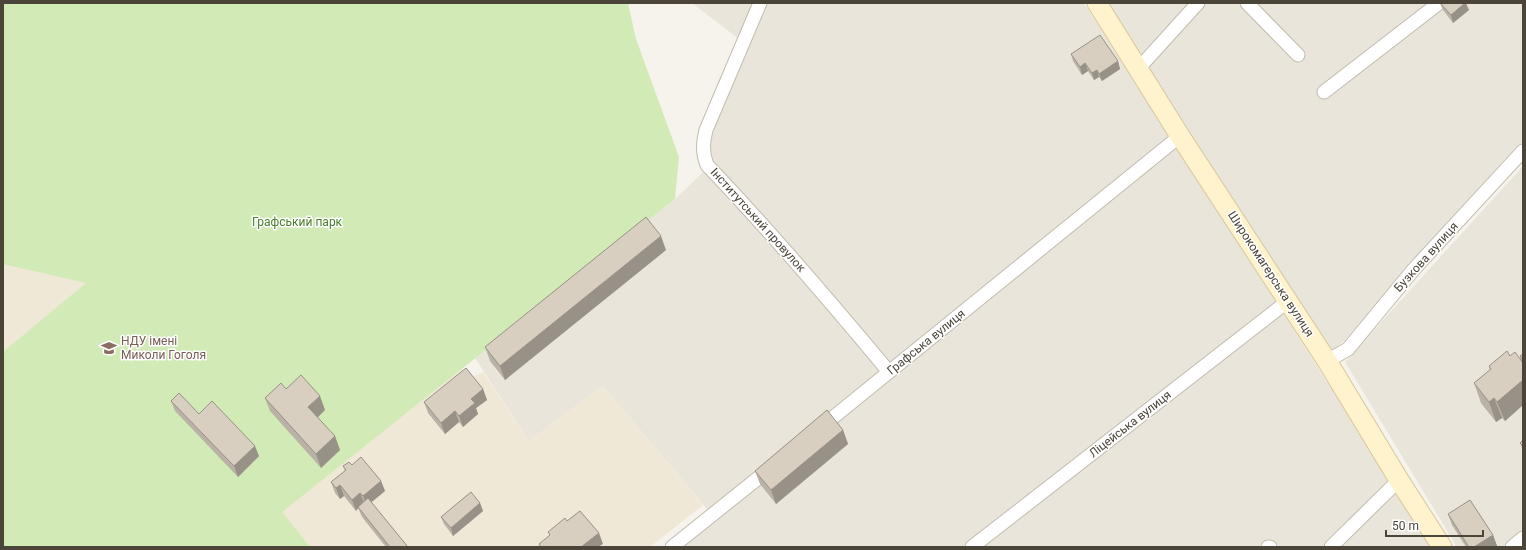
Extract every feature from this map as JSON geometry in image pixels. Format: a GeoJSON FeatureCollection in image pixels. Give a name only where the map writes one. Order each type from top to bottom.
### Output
{"type":"FeatureCollection","features":[{"type":"Feature","properties":{"kind":"street","name":"Інститутський провулок"},"geometry":{"type":"LineString","coordinates":[[760,3],[706,130],[703,144],[703,155],[707,165],[759,220],[889,372]]}},
{"type":"Feature","properties":{"kind":"street","name":"Широкомагерська вулиця"},"geometry":{"type":"LineString","coordinates":[[1097,3],[1139,68],[1180,136],[1328,361],[1442,547]]}},
{"type":"Feature","properties":{"kind":"street"},"geometry":{"type":"LineString","coordinates":[[1139,68],[1198,3]]}},
{"type":"Feature","properties":{"kind":"street"},"geometry":{"type":"LineString","coordinates":[[1247,3],[1298,55]]}},
{"type":"Feature","properties":{"kind":"street"},"geometry":{"type":"LineString","coordinates":[[1324,92],[1439,3]]}},
{"type":"Feature","properties":{"kind":"street","name":"Графська вулиця"},"geometry":{"type":"LineString","coordinates":[[808,437],[1180,136]]}},
{"type":"Feature","properties":{"kind":"street","name":"Бузкова вулиця"},"geometry":{"type":"LineString","coordinates":[[1328,361],[1348,349],[1414,269],[1523,151]]}},
{"type":"Feature","properties":{"kind":"street","name":"Ліцейська вулиця"},"geometry":{"type":"LineString","coordinates":[[972,547],[1288,301]]}},
{"type":"Feature","properties":{"kind":"street"},"geometry":{"type":"LineString","coordinates":[[672,547],[784,457]]}},
{"type":"Feature","properties":{"kind":"street"},"geometry":{"type":"LineString","coordinates":[[1331,547],[1400,480]]}},
{"type":"Feature","properties":{"kind":"street"},"geometry":{"type":"LineString","coordinates":[[1512,547],[1523,538]]}},
{"type":"Feature","properties":{"kind":"shaded area"},"geometry":{"type":"Polygon","coordinates":[[[692,3],[1084,3],[1433,547],[683,547],[716,520],[603,386],[529,441],[475,358],[675,199],[714,162],[708,145],[748,46],[692,3]]]}},
{"type":"Feature","properties":{"kind":"shaded area"},"geometry":{"type":"Polygon","coordinates":[[[1107,3],[1523,3],[1523,147],[1345,340],[1330,352],[1107,3]]]}},
{"type":"Feature","properties":{"kind":"shaded area","name":"НДУ імені Миколи Гоголя"},"geometry":{"type":"Polygon","coordinates":[[[3,164],[439,337],[469,379],[483,372],[529,441],[603,386],[703,505],[650,547],[3,547],[3,164]]]}},
{"type":"Feature","properties":{"kind":"shaded area"},"geometry":{"type":"Polygon","coordinates":[[[1523,166],[1523,547],[1457,547],[1345,362],[1523,166]]]}},
{"type":"Feature","properties":{"kind":"green space","name":"Графський парк"},"geometry":{"type":"Polygon","coordinates":[[[3,3],[628,3],[636,39],[679,157],[675,199],[282,512],[310,547],[3,547],[3,352],[86,283],[3,264],[3,3]]]}},
{"type":"Feature","properties":{"kind":"building"},"geometry":{"type":"Polygon","coordinates":[[[1440,3],[1465,3],[1451,15],[1440,3]]]}},
{"type":"Feature","properties":{"kind":"building"},"geometry":{"type":"Polygon","coordinates":[[[1100,35],[1118,61],[1099,74],[1097,70],[1092,73],[1085,63],[1080,67],[1071,54],[1100,35]]]}},
{"type":"Feature","properties":{"kind":"building"},"geometry":{"type":"Polygon","coordinates":[[[646,217],[661,236],[500,366],[485,347],[646,217]]]}},
{"type":"Feature","properties":{"kind":"building"},"geometry":{"type":"Polygon","coordinates":[[[1507,351],[1510,356],[1515,352],[1523,363],[1523,380],[1497,402],[1494,398],[1489,402],[1474,383],[1491,369],[1489,366],[1507,351]]]}},
{"type":"Feature","properties":{"kind":"building"},"geometry":{"type":"Polygon","coordinates":[[[466,368],[483,389],[471,399],[475,403],[459,416],[455,411],[441,423],[424,402],[466,368]]]}},
{"type":"Feature","properties":{"kind":"building"},"geometry":{"type":"Polygon","coordinates":[[[301,375],[320,396],[308,407],[335,436],[316,454],[265,398],[281,383],[286,389],[301,375]]]}},
{"type":"Feature","properties":{"kind":"building"},"geometry":{"type":"Polygon","coordinates":[[[179,393],[199,414],[212,401],[255,446],[234,466],[171,401],[179,393]]]}},
{"type":"Feature","properties":{"kind":"building"},"geometry":{"type":"Polygon","coordinates":[[[827,410],[843,430],[771,490],[755,471],[827,410]]]}},
{"type":"Feature","properties":{"kind":"building"},"geometry":{"type":"Polygon","coordinates":[[[361,457],[381,481],[363,496],[360,493],[352,500],[340,485],[336,488],[331,482],[346,470],[343,466],[349,462],[352,465],[361,457]]]}},
{"type":"Feature","properties":{"kind":"building"},"geometry":{"type":"Polygon","coordinates":[[[471,492],[480,503],[451,528],[441,517],[471,492]]]}},
{"type":"Feature","properties":{"kind":"building"},"geometry":{"type":"Polygon","coordinates":[[[368,498],[408,547],[390,547],[358,507],[368,498]]]}},
{"type":"Feature","properties":{"kind":"building"},"geometry":{"type":"Polygon","coordinates":[[[1470,500],[1493,535],[1474,547],[1469,547],[1448,514],[1470,500]]]}},
{"type":"Feature","properties":{"kind":"building"},"geometry":{"type":"Polygon","coordinates":[[[580,511],[599,533],[581,547],[541,547],[539,544],[550,535],[548,532],[565,518],[567,521],[580,511]]]}},
{"type":"Feature","properties":{"kind":"place","name":"НДУ імені Миколи Гоголя"},"geometry":{"type":"Point","coordinates":[109,348]}}]}
